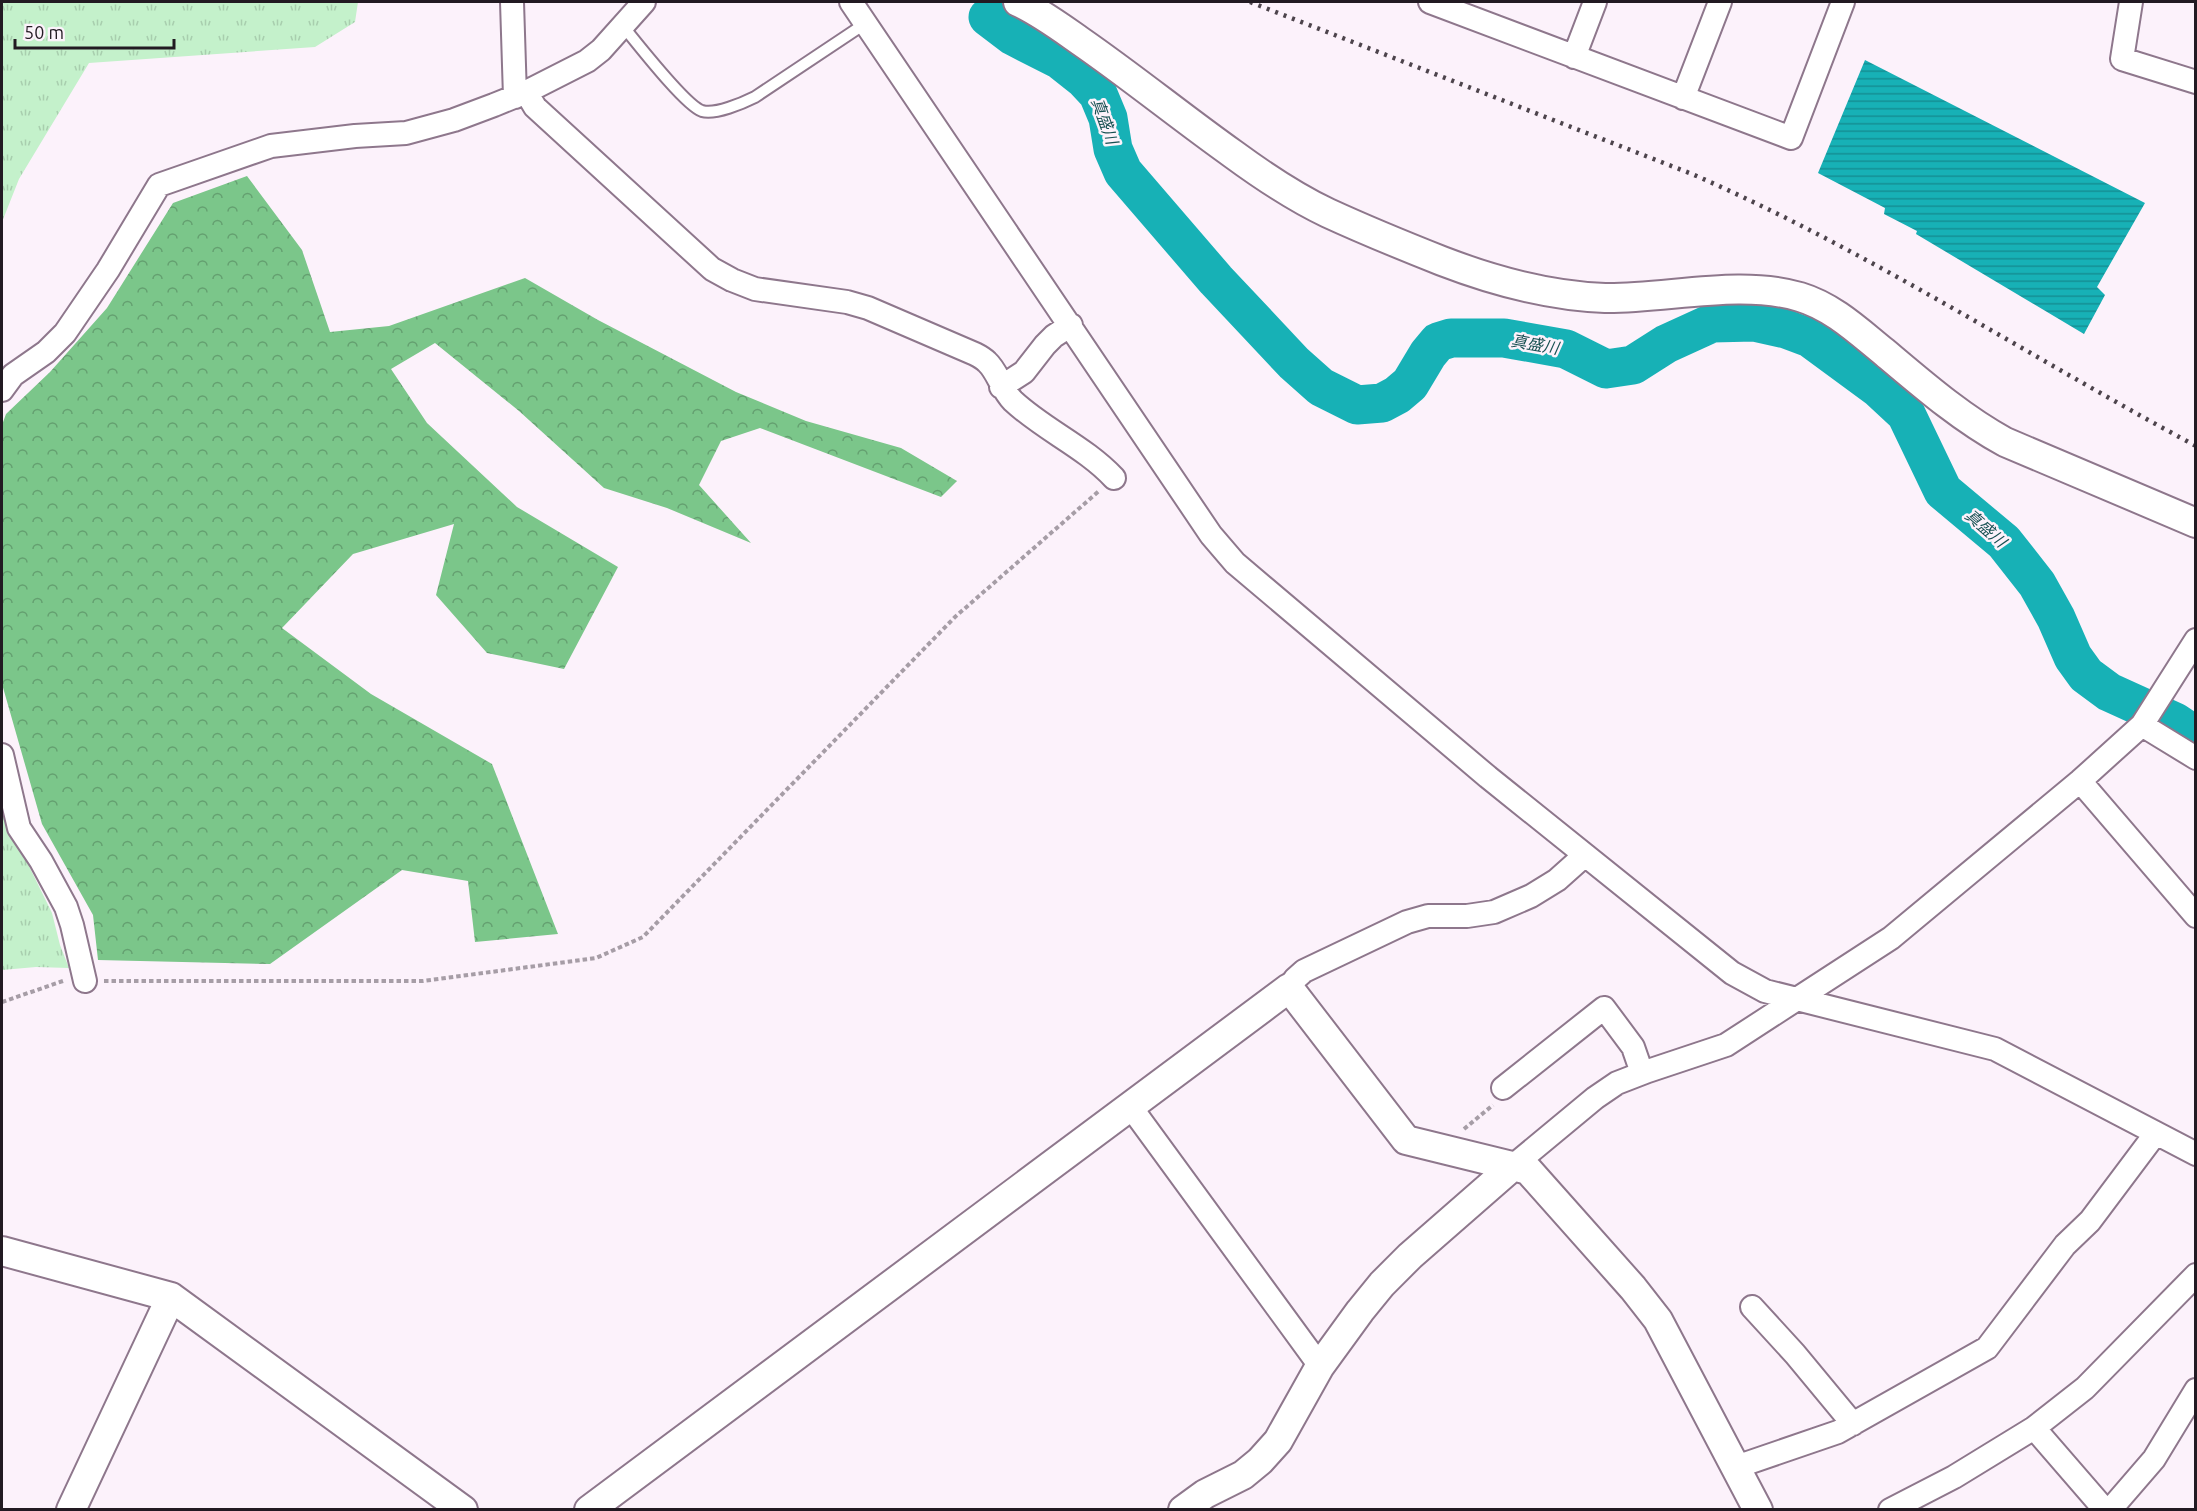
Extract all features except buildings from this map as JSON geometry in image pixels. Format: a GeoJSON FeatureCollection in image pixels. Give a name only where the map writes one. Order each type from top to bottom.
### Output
{"type":"FeatureCollection","features":[{"type":"Feature","properties":{"kind":"street"},"geometry":{"type":"LineString","coordinates":[[512,2],[520,95],[712,268],[732,280],[755,288],[868,308],[975,354],[988,362],[1001,387],[1012,399],[1030,415],[1100,463],[1114,478]]}},
{"type":"Feature","properties":{"kind":"street"},"geometry":{"type":"LineString","coordinates":[[2,390],[13,375],[46,352],[65,333],[108,270],[159,185],[270,146],[356,136],[406,134],[454,120],[520,95],[587,61],[601,50],[644,2]]}},
{"type":"Feature","properties":{"kind":"street"},"geometry":{"type":"LineString","coordinates":[[851,2],[1210,535],[1235,563],[1488,777],[1732,973],[1765,991],[1995,1049],[2196,1154]]}},
{"type":"Feature","properties":{"kind":"street"},"geometry":{"type":"LineString","coordinates":[[1018,2],[1095,51],[1233,154],[1282,187],[1328,213],[1443,261],[1526,289],[1607,298],[1750,290],[1775,292],[1807,299],[1854,327],[1988,433],[2196,523]]}},
{"type":"Feature","properties":{"kind":"street"},"geometry":{"type":"LineString","coordinates":[[1430,2],[1467,8],[1574,57],[1791,138],[1843,2]]}},
{"type":"Feature","properties":{"kind":"street"},"geometry":{"type":"LineString","coordinates":[[1574,57],[1594,2]]}},
{"type":"Feature","properties":{"kind":"street"},"geometry":{"type":"LineString","coordinates":[[1683,98],[1719,2]]}},
{"type":"Feature","properties":{"kind":"street"},"geometry":{"type":"LineString","coordinates":[[2131,2],[2122,59],[2196,82]]}},
{"type":"Feature","properties":{"kind":"street"},"geometry":{"type":"LineString","coordinates":[[1001,387],[1024,372],[1054,336],[1071,326]]}},
{"type":"Feature","properties":{"kind":"street"},"geometry":{"type":"LineString","coordinates":[[1183,1509],[1205,1494],[1243,1475],[1260,1461],[1278,1441],[1320,1366],[1382,1284],[1410,1256],[1513,1166],[1595,1098],[1617,1083],[1726,1046],[1891,938],[2080,781],[2143,724],[2196,640]]}},
{"type":"Feature","properties":{"kind":"street"},"geometry":{"type":"LineString","coordinates":[[2143,724],[2196,758]]}},
{"type":"Feature","properties":{"kind":"street"},"geometry":{"type":"LineString","coordinates":[[2,755],[19,828],[41,861],[66,907],[85,981]]}},
{"type":"Feature","properties":{"kind":"street"},"geometry":{"type":"LineString","coordinates":[[2080,781],[2196,916]]}},
{"type":"Feature","properties":{"kind":"street"},"geometry":{"type":"LineString","coordinates":[[588,1509],[1289,988],[1304,971],[1407,922],[1428,916],[1483,914],[1531,896],[1557,880],[1585,855]]}},
{"type":"Feature","properties":{"kind":"street"},"geometry":{"type":"LineString","coordinates":[[1289,988],[1406,1140],[1528,1170],[1633,1288],[1658,1320],[1758,1509]]}},
{"type":"Feature","properties":{"kind":"street"},"geometry":{"type":"LineString","coordinates":[[1503,1088],[1604,1008],[1633,1047],[1642,1073]]}},
{"type":"Feature","properties":{"kind":"street"},"geometry":{"type":"LineString","coordinates":[[1130,1107],[1320,1366]]}},
{"type":"Feature","properties":{"kind":"street"},"geometry":{"type":"LineString","coordinates":[[1736,1467],[1838,1432],[1987,1348],[2065,1245],[2090,1221],[2156,1133]]}},
{"type":"Feature","properties":{"kind":"street"},"geometry":{"type":"LineString","coordinates":[[2,1251],[171,1297],[463,1509]]}},
{"type":"Feature","properties":{"kind":"street"},"geometry":{"type":"LineString","coordinates":[[1890,1509],[1954,1477],[2034,1428],[2085,1388],[2196,1275]]}},
{"type":"Feature","properties":{"kind":"street"},"geometry":{"type":"LineString","coordinates":[[71,1509],[171,1297]]}},
{"type":"Feature","properties":{"kind":"street"},"geometry":{"type":"LineString","coordinates":[[1752,1307],[1795,1354],[1852,1424]]}},
{"type":"Feature","properties":{"kind":"street"},"geometry":{"type":"LineString","coordinates":[[2034,1428],[2101,1508],[2154,1459],[2196,1390]]}},
{"type":"Feature","properties":{"kind":"lane"},"geometry":{"type":"LineString","coordinates":[[623,26],[685,98],[702,111],[711,112],[755,98],[866,23]]}},
{"type":"Feature","properties":{"kind":"path"},"geometry":{"type":"LineString","coordinates":[[2,1002],[68,979],[85,981],[423,981],[596,958],[643,937],[955,617],[1114,478]]}},
{"type":"Feature","properties":{"kind":"path"},"geometry":{"type":"LineString","coordinates":[[1463,1130],[1503,1097],[1503,1088]]}},
{"type":"Feature","properties":{"kind":"green space"},"geometry":{"type":"Polygon","coordinates":[[[2,2],[358,2],[355,22],[315,47],[89,63],[19,179],[2,222],[2,2]]]}},
{"type":"Feature","properties":{"kind":"green space"},"geometry":{"type":"Polygon","coordinates":[[[247,176],[302,250],[330,332],[389,326],[525,278],[598,320],[736,392],[806,421],[901,448],[957,481],[941,497],[760,428],[721,441],[699,485],[751,543],[667,508],[604,488],[519,411],[435,343],[391,369],[427,423],[517,507],[618,567],[564,669],[487,653],[436,595],[454,524],[353,554],[282,628],[371,694],[492,764],[558,934],[475,942],[468,881],[402,870],[270,964],[98,960],[93,915],[42,824],[2,684],[2,425],[6,414],[50,372],[107,308],[173,203],[247,176]]]}},
{"type":"Feature","properties":{"kind":"green space"},"geometry":{"type":"Polygon","coordinates":[[[2,811],[52,913],[60,945],[69,968],[36,967],[2,970],[2,811]]]}},
{"type":"Feature","properties":{"kind":"water"},"geometry":{"type":"Polygon","coordinates":[[[1865,60],[2145,203],[2097,287],[2105,295],[2084,334],[1916,234],[1917,231],[1884,214],[1885,208],[1818,173],[1865,60]]]}},
{"type":"Feature","properties":{"kind":"waterway","name":"真盛川"},"geometry":{"type":"LineString","coordinates":[[988,17],[1013,36],[1060,60],[1084,79],[1098,94],[1108,118],[1113,149],[1123,172],[1216,280],[1294,363],[1321,387],[1357,405],[1382,403],[1397,395],[1410,384],[1438,342],[1451,338],[1504,338],[1566,349],[1606,369],[1633,365],[1666,344],[1712,323],[1754,322],[1786,329],[1810,338],[1878,388],[1906,414],[1943,491],[2004,542],[2037,584],[2056,618],[2073,657],[2086,675],[2109,692],[2175,722],[2196,736]]}},
{"type":"Feature","properties":{"kind":"railway"},"geometry":{"type":"LineString","coordinates":[[1250,2],[1692,174],[1757,204],[1884,270],[2196,446]]}}]}
